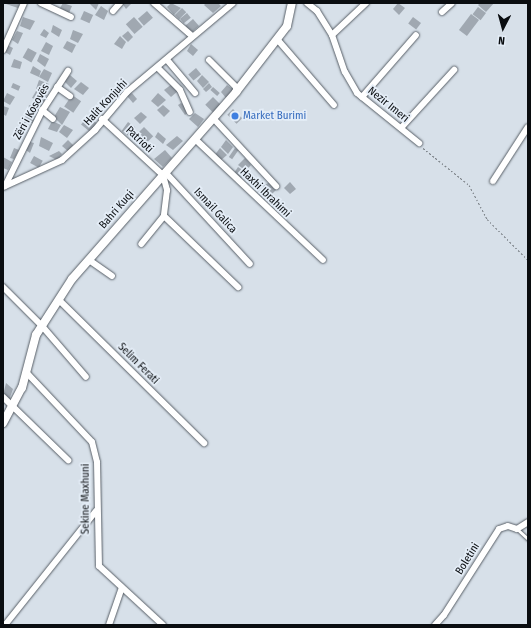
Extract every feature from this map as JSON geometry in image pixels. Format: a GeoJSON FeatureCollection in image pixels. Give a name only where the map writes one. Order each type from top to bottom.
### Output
{"type":"FeatureCollection","features":[{"type":"Feature","properties":{"kind":"street"},"geometry":{"type":"LineString","coordinates":[[3,50],[5,39],[24,3]]}},
{"type":"Feature","properties":{"kind":"street"},"geometry":{"type":"LineString","coordinates":[[41,3],[71,17]]}},
{"type":"Feature","properties":{"kind":"street"},"geometry":{"type":"LineString","coordinates":[[113,11],[120,3]]}},
{"type":"Feature","properties":{"kind":"street"},"geometry":{"type":"LineString","coordinates":[[154,3],[192,36]]}},
{"type":"Feature","properties":{"kind":"street","name":"Halit Konjuhi"},"geometry":{"type":"LineString","coordinates":[[4,187],[62,160],[96,130],[102,119],[127,92],[168,61],[192,36],[233,3]]}},
{"type":"Feature","properties":{"kind":"street","name":"Bahri Kuqi"},"geometry":{"type":"LineString","coordinates":[[3,422],[12,406],[26,372],[36,335],[59,300],[89,260],[236,92],[287,26],[292,3]]}},
{"type":"Feature","properties":{"kind":"street","name":"Nezir Imeri"},"geometry":{"type":"LineString","coordinates":[[308,3],[317,11],[332,35],[345,72],[362,97],[419,144]]}},
{"type":"Feature","properties":{"kind":"street"},"geometry":{"type":"LineString","coordinates":[[332,35],[366,3]]}},
{"type":"Feature","properties":{"kind":"street"},"geometry":{"type":"LineString","coordinates":[[442,12],[452,3]]}},
{"type":"Feature","properties":{"kind":"street"},"geometry":{"type":"LineString","coordinates":[[362,97],[416,35]]}},
{"type":"Feature","properties":{"kind":"street"},"geometry":{"type":"LineString","coordinates":[[277,39],[334,105]]}},
{"type":"Feature","properties":{"kind":"street"},"geometry":{"type":"LineString","coordinates":[[209,60],[236,87],[236,92]]}},
{"type":"Feature","properties":{"kind":"street"},"geometry":{"type":"LineString","coordinates":[[168,61],[196,93]]}},
{"type":"Feature","properties":{"kind":"street"},"geometry":{"type":"LineString","coordinates":[[158,68],[180,90],[190,112]]}},
{"type":"Feature","properties":{"kind":"street"},"geometry":{"type":"LineString","coordinates":[[401,128],[454,70]]}},
{"type":"Feature","properties":{"kind":"street","name":"Zëri i Kosovës"},"geometry":{"type":"LineString","coordinates":[[4,187],[43,109],[68,71]]}},
{"type":"Feature","properties":{"kind":"street"},"geometry":{"type":"LineString","coordinates":[[57,87],[70,96]]}},
{"type":"Feature","properties":{"kind":"street"},"geometry":{"type":"LineString","coordinates":[[43,109],[54,117]]}},
{"type":"Feature","properties":{"kind":"street"},"geometry":{"type":"LineString","coordinates":[[213,118],[276,186]]}},
{"type":"Feature","properties":{"kind":"street","name":"Patrioti"},"geometry":{"type":"LineString","coordinates":[[102,119],[164,174]]}},
{"type":"Feature","properties":{"kind":"street"},"geometry":{"type":"LineString","coordinates":[[493,181],[528,127]]}},
{"type":"Feature","properties":{"kind":"street","name":"Haxhi Ibrahimi"},"geometry":{"type":"LineString","coordinates":[[195,139],[323,260]]}},
{"type":"Feature","properties":{"kind":"street"},"geometry":{"type":"LineString","coordinates":[[141,244],[164,216],[167,190],[164,174]]}},
{"type":"Feature","properties":{"kind":"street","name":"Ismail Galica"},"geometry":{"type":"LineString","coordinates":[[164,174],[250,264]]}},
{"type":"Feature","properties":{"kind":"street"},"geometry":{"type":"LineString","coordinates":[[164,216],[238,287]]}},
{"type":"Feature","properties":{"kind":"street"},"geometry":{"type":"LineString","coordinates":[[89,260],[112,276]]}},
{"type":"Feature","properties":{"kind":"street"},"geometry":{"type":"LineString","coordinates":[[3,287],[42,326],[86,377]]}},
{"type":"Feature","properties":{"kind":"street","name":"Selim Ferati"},"geometry":{"type":"LineString","coordinates":[[59,300],[204,443]]}},
{"type":"Feature","properties":{"kind":"street","name":"Sekine Maxhuni"},"geometry":{"type":"LineString","coordinates":[[26,372],[92,442],[97,462],[96,511],[99,566],[163,625]]}},
{"type":"Feature","properties":{"kind":"street"},"geometry":{"type":"LineString","coordinates":[[3,398],[68,460]]}},
{"type":"Feature","properties":{"kind":"street"},"geometry":{"type":"LineString","coordinates":[[5,625],[96,511]]}},
{"type":"Feature","properties":{"kind":"street","name":"Boletini"},"geometry":{"type":"LineString","coordinates":[[435,625],[444,615],[499,530],[508,526],[517,529],[528,522]]}},
{"type":"Feature","properties":{"kind":"street"},"geometry":{"type":"LineString","coordinates":[[109,625],[122,588]]}},
{"type":"Feature","properties":{"kind":"lane"},"geometry":{"type":"LineString","coordinates":[[517,529],[528,539]]}},
{"type":"Feature","properties":{"kind":"path"},"geometry":{"type":"LineString","coordinates":[[419,144],[469,185],[487,219],[528,260]]}},
{"type":"Feature","properties":{"kind":"building"},"geometry":{"type":"Polygon","coordinates":[[[3,3],[20,3],[18,8],[3,3]]]}},
{"type":"Feature","properties":{"kind":"building"},"geometry":{"type":"Polygon","coordinates":[[[63,3],[72,6],[69,13],[60,8],[63,3]]]}},
{"type":"Feature","properties":{"kind":"building"},"geometry":{"type":"Polygon","coordinates":[[[89,3],[99,3],[96,10],[89,3]]]}},
{"type":"Feature","properties":{"kind":"building"},"geometry":{"type":"Polygon","coordinates":[[[122,3],[132,3],[126,9],[122,3]]]}},
{"type":"Feature","properties":{"kind":"building"},"geometry":{"type":"Polygon","coordinates":[[[171,3],[181,8],[174,15],[167,7],[171,3]]]}},
{"type":"Feature","properties":{"kind":"building"},"geometry":{"type":"Polygon","coordinates":[[[206,3],[218,3],[221,6],[213,13],[204,5],[206,3]]]}},
{"type":"Feature","properties":{"kind":"building"},"geometry":{"type":"Polygon","coordinates":[[[398,3],[405,8],[399,15],[393,9],[398,3]]]}},
{"type":"Feature","properties":{"kind":"building"},"geometry":{"type":"Polygon","coordinates":[[[480,3],[494,3],[486,12],[478,5],[480,3]]]}},
{"type":"Feature","properties":{"kind":"building"},"geometry":{"type":"Polygon","coordinates":[[[101,6],[108,11],[104,20],[95,15],[101,6]]]}},
{"type":"Feature","properties":{"kind":"building"},"geometry":{"type":"Polygon","coordinates":[[[478,7],[486,13],[481,20],[473,14],[478,7]]]}},
{"type":"Feature","properties":{"kind":"building"},"geometry":{"type":"Polygon","coordinates":[[[182,8],[186,12],[179,19],[175,15],[182,8]]]}},
{"type":"Feature","properties":{"kind":"building"},"geometry":{"type":"Polygon","coordinates":[[[84,11],[93,15],[89,23],[80,19],[84,11]]]}},
{"type":"Feature","properties":{"kind":"building"},"geometry":{"type":"Polygon","coordinates":[[[147,11],[153,18],[144,26],[138,19],[147,11]]]}},
{"type":"Feature","properties":{"kind":"building"},"geometry":{"type":"Polygon","coordinates":[[[187,13],[191,18],[184,23],[180,19],[187,13]]]}},
{"type":"Feature","properties":{"kind":"building"},"geometry":{"type":"Polygon","coordinates":[[[471,14],[479,20],[467,36],[459,30],[471,14]]]}},
{"type":"Feature","properties":{"kind":"building"},"geometry":{"type":"Polygon","coordinates":[[[23,17],[35,21],[30,30],[20,26],[23,17]]]}},
{"type":"Feature","properties":{"kind":"building"},"geometry":{"type":"Polygon","coordinates":[[[134,17],[143,27],[135,34],[126,24],[134,17]]]}},
{"type":"Feature","properties":{"kind":"building"},"geometry":{"type":"Polygon","coordinates":[[[413,17],[421,23],[416,29],[408,23],[413,17]]]}},
{"type":"Feature","properties":{"kind":"building"},"geometry":{"type":"Polygon","coordinates":[[[193,19],[199,26],[192,32],[185,26],[193,19]]]}},
{"type":"Feature","properties":{"kind":"building"},"geometry":{"type":"Polygon","coordinates":[[[53,25],[62,30],[59,37],[51,32],[53,25]]]}},
{"type":"Feature","properties":{"kind":"building"},"geometry":{"type":"Polygon","coordinates":[[[44,29],[49,33],[46,38],[40,35],[44,29]]]}},
{"type":"Feature","properties":{"kind":"building"},"geometry":{"type":"Polygon","coordinates":[[[73,30],[83,34],[78,43],[70,39],[73,30]]]}},
{"type":"Feature","properties":{"kind":"building"},"geometry":{"type":"Polygon","coordinates":[[[17,31],[23,33],[18,44],[12,40],[17,31]]]}},
{"type":"Feature","properties":{"kind":"building"},"geometry":{"type":"Polygon","coordinates":[[[128,31],[133,37],[128,42],[122,36],[128,31]]]}},
{"type":"Feature","properties":{"kind":"building"},"geometry":{"type":"Polygon","coordinates":[[[120,36],[126,42],[122,49],[114,44],[120,36]]]}},
{"type":"Feature","properties":{"kind":"building"},"geometry":{"type":"Polygon","coordinates":[[[67,41],[76,45],[72,53],[63,48],[67,41]]]}},
{"type":"Feature","properties":{"kind":"building"},"geometry":{"type":"Polygon","coordinates":[[[46,42],[53,46],[49,55],[41,51],[46,42]]]}},
{"type":"Feature","properties":{"kind":"building"},"geometry":{"type":"Polygon","coordinates":[[[191,44],[198,50],[193,56],[187,51],[191,44]]]}},
{"type":"Feature","properties":{"kind":"building"},"geometry":{"type":"Polygon","coordinates":[[[7,45],[13,48],[10,55],[5,52],[7,45]]]}},
{"type":"Feature","properties":{"kind":"building"},"geometry":{"type":"Polygon","coordinates":[[[28,48],[37,53],[31,62],[23,58],[28,48]]]}},
{"type":"Feature","properties":{"kind":"building"},"geometry":{"type":"Polygon","coordinates":[[[40,54],[49,59],[45,67],[37,61],[40,54]]]}},
{"type":"Feature","properties":{"kind":"building"},"geometry":{"type":"Polygon","coordinates":[[[14,59],[22,62],[20,69],[11,67],[14,59]]]}},
{"type":"Feature","properties":{"kind":"building"},"geometry":{"type":"Polygon","coordinates":[[[33,66],[41,71],[39,77],[30,73],[33,66]]]}},
{"type":"Feature","properties":{"kind":"building"},"geometry":{"type":"Polygon","coordinates":[[[196,68],[201,74],[193,81],[188,74],[196,68]]]}},
{"type":"Feature","properties":{"kind":"building"},"geometry":{"type":"Polygon","coordinates":[[[44,69],[52,73],[48,82],[39,77],[44,69]]]}},
{"type":"Feature","properties":{"kind":"building"},"geometry":{"type":"Polygon","coordinates":[[[70,75],[77,81],[71,88],[64,81],[70,75]]]}},
{"type":"Feature","properties":{"kind":"building"},"geometry":{"type":"Polygon","coordinates":[[[202,75],[209,82],[203,88],[197,81],[202,75]]]}},
{"type":"Feature","properties":{"kind":"building"},"geometry":{"type":"Polygon","coordinates":[[[39,80],[49,84],[45,92],[36,89],[39,80]]]}},
{"type":"Feature","properties":{"kind":"building"},"geometry":{"type":"Polygon","coordinates":[[[81,82],[89,88],[83,95],[74,89],[81,82]]]}},
{"type":"Feature","properties":{"kind":"building"},"geometry":{"type":"Polygon","coordinates":[[[13,83],[20,86],[18,91],[11,88],[13,83]]]}},
{"type":"Feature","properties":{"kind":"building"},"geometry":{"type":"Polygon","coordinates":[[[209,83],[212,87],[206,92],[203,89],[209,83]]]}},
{"type":"Feature","properties":{"kind":"building"},"geometry":{"type":"Polygon","coordinates":[[[172,84],[178,91],[171,97],[164,90],[172,84]]]}},
{"type":"Feature","properties":{"kind":"building"},"geometry":{"type":"Polygon","coordinates":[[[227,85],[234,90],[226,98],[221,92],[227,85]]]}},
{"type":"Feature","properties":{"kind":"building"},"geometry":{"type":"Polygon","coordinates":[[[213,87],[220,93],[217,96],[210,90],[213,87]]]}},
{"type":"Feature","properties":{"kind":"building"},"geometry":{"type":"Polygon","coordinates":[[[36,91],[47,94],[44,102],[32,98],[36,91]]]}},
{"type":"Feature","properties":{"kind":"building"},"geometry":{"type":"Polygon","coordinates":[[[7,93],[15,97],[10,105],[3,101],[7,93]]]}},
{"type":"Feature","properties":{"kind":"building"},"geometry":{"type":"Polygon","coordinates":[[[132,93],[137,99],[133,103],[127,96],[132,93]]]}},
{"type":"Feature","properties":{"kind":"building"},"geometry":{"type":"Polygon","coordinates":[[[158,93],[166,100],[158,107],[151,101],[158,93]]]}},
{"type":"Feature","properties":{"kind":"building"},"geometry":{"type":"Polygon","coordinates":[[[72,95],[81,101],[73,113],[64,107],[72,95]]]}},
{"type":"Feature","properties":{"kind":"building"},"geometry":{"type":"Polygon","coordinates":[[[213,97],[221,105],[213,113],[205,105],[213,97]]]}},
{"type":"Feature","properties":{"kind":"building"},"geometry":{"type":"Polygon","coordinates":[[[181,103],[190,111],[185,115],[178,105],[181,103]]]}},
{"type":"Feature","properties":{"kind":"building"},"geometry":{"type":"Polygon","coordinates":[[[29,105],[38,108],[35,114],[28,112],[29,105]]]}},
{"type":"Feature","properties":{"kind":"building"},"geometry":{"type":"Polygon","coordinates":[[[163,105],[170,111],[164,117],[157,110],[163,105]]]}},
{"type":"Feature","properties":{"kind":"building"},"geometry":{"type":"Polygon","coordinates":[[[3,106],[9,108],[6,116],[3,114],[3,106]]]}},
{"type":"Feature","properties":{"kind":"building"},"geometry":{"type":"Polygon","coordinates":[[[60,107],[70,112],[62,125],[54,117],[60,107]]]}},
{"type":"Feature","properties":{"kind":"building","name":"Market Burimi"},"geometry":{"type":"Polygon","coordinates":[[[233,109],[242,118],[237,124],[227,115],[233,109]]]}},
{"type":"Feature","properties":{"kind":"building"},"geometry":{"type":"Polygon","coordinates":[[[141,112],[147,117],[140,124],[134,118],[141,112]]]}},
{"type":"Feature","properties":{"kind":"building"},"geometry":{"type":"Polygon","coordinates":[[[26,113],[35,116],[33,123],[24,123],[26,113]]]}},
{"type":"Feature","properties":{"kind":"building"},"geometry":{"type":"Polygon","coordinates":[[[195,113],[204,119],[198,127],[189,119],[195,113]]]}},
{"type":"Feature","properties":{"kind":"building"},"geometry":{"type":"Polygon","coordinates":[[[88,116],[98,124],[91,133],[81,125],[88,116]]]}},
{"type":"Feature","properties":{"kind":"building"},"geometry":{"type":"Polygon","coordinates":[[[52,121],[61,125],[57,132],[48,129],[52,121]]]}},
{"type":"Feature","properties":{"kind":"building"},"geometry":{"type":"Polygon","coordinates":[[[128,122],[135,127],[129,136],[122,131],[128,122]]]}},
{"type":"Feature","properties":{"kind":"building"},"geometry":{"type":"Polygon","coordinates":[[[64,125],[73,130],[67,138],[59,132],[64,125]]]}},
{"type":"Feature","properties":{"kind":"building"},"geometry":{"type":"Polygon","coordinates":[[[144,127],[153,136],[144,145],[135,136],[144,127]]]}},
{"type":"Feature","properties":{"kind":"building"},"geometry":{"type":"Polygon","coordinates":[[[158,132],[166,139],[163,144],[155,137],[158,132]]]}},
{"type":"Feature","properties":{"kind":"building"},"geometry":{"type":"Polygon","coordinates":[[[177,136],[183,141],[173,150],[166,145],[177,136]]]}},
{"type":"Feature","properties":{"kind":"building"},"geometry":{"type":"Polygon","coordinates":[[[41,137],[53,143],[49,151],[39,146],[41,137]]]}},
{"type":"Feature","properties":{"kind":"building"},"geometry":{"type":"Polygon","coordinates":[[[68,140],[75,147],[69,152],[62,146],[68,140]]]}},
{"type":"Feature","properties":{"kind":"building"},"geometry":{"type":"Polygon","coordinates":[[[226,140],[233,147],[228,154],[221,147],[226,140]]]}},
{"type":"Feature","properties":{"kind":"building"},"geometry":{"type":"Polygon","coordinates":[[[30,142],[34,143],[30,153],[26,150],[30,142]]]}},
{"type":"Feature","properties":{"kind":"building"},"geometry":{"type":"Polygon","coordinates":[[[14,148],[19,150],[14,159],[10,158],[14,148]]]}},
{"type":"Feature","properties":{"kind":"building"},"geometry":{"type":"Polygon","coordinates":[[[220,148],[227,155],[220,161],[214,156],[220,148]]]}},
{"type":"Feature","properties":{"kind":"building"},"geometry":{"type":"Polygon","coordinates":[[[235,148],[238,150],[232,159],[229,157],[235,148]]]}},
{"type":"Feature","properties":{"kind":"building"},"geometry":{"type":"Polygon","coordinates":[[[165,150],[172,158],[163,167],[154,159],[165,150]]]}},
{"type":"Feature","properties":{"kind":"building"},"geometry":{"type":"Polygon","coordinates":[[[59,151],[62,154],[57,160],[49,156],[59,151]]]}},
{"type":"Feature","properties":{"kind":"building"},"geometry":{"type":"Polygon","coordinates":[[[34,156],[43,161],[39,168],[30,163],[34,156]]]}},
{"type":"Feature","properties":{"kind":"building"},"geometry":{"type":"Polygon","coordinates":[[[3,157],[12,162],[8,170],[3,168],[3,157]]]}},
{"type":"Feature","properties":{"kind":"building"},"geometry":{"type":"Polygon","coordinates":[[[245,158],[251,165],[246,171],[238,165],[245,158]]]}},
{"type":"Feature","properties":{"kind":"building"},"geometry":{"type":"Polygon","coordinates":[[[238,167],[245,172],[241,179],[234,173],[238,167]]]}},
{"type":"Feature","properties":{"kind":"building"},"geometry":{"type":"Polygon","coordinates":[[[270,182],[277,189],[271,195],[263,186],[270,182]]]}},
{"type":"Feature","properties":{"kind":"building"},"geometry":{"type":"Polygon","coordinates":[[[290,182],[296,189],[290,194],[284,188],[290,182]]]}},
{"type":"Feature","properties":{"kind":"building"},"geometry":{"type":"Polygon","coordinates":[[[264,190],[270,196],[265,201],[259,195],[264,190]]]}},
{"type":"Feature","properties":{"kind":"building"},"geometry":{"type":"Polygon","coordinates":[[[277,200],[285,205],[280,213],[271,207],[277,200]]]}},
{"type":"Feature","properties":{"kind":"building"},"geometry":{"type":"Polygon","coordinates":[[[6,383],[13,389],[9,400],[3,395],[6,383]]]}},
{"type":"Feature","properties":{"kind":"place","name":"Market Burimi"},"geometry":{"type":"Point","coordinates":[235,116]}}]}
